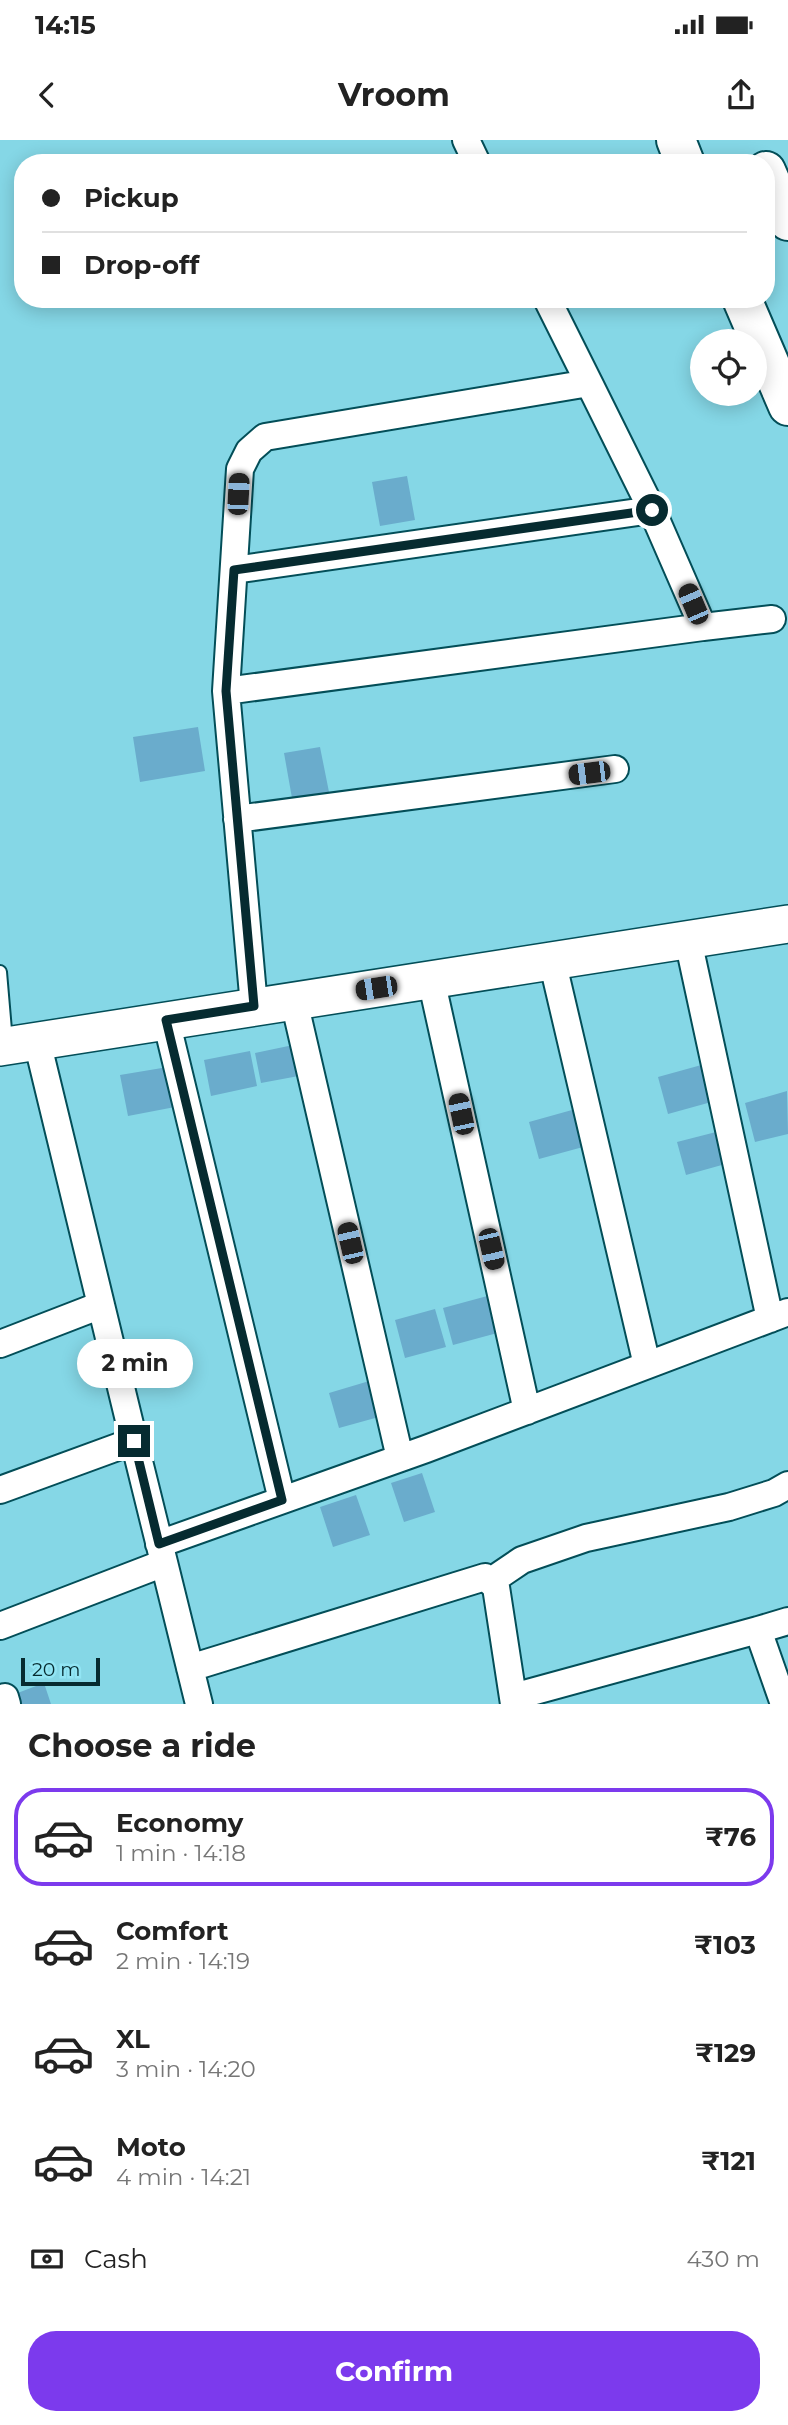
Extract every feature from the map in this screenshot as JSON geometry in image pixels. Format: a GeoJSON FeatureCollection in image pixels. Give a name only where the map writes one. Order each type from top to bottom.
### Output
{"type":"FeatureCollection","features":[{"type":"Feature","properties":{"kind":"highway"},"geometry":{"type":"LineString","coordinates":[[775,191],[788,221]]}},
{"type":"Feature","properties":{"kind":"highway"},"geometry":{"type":"LineString","coordinates":[[746,308],[788,406]]}},
{"type":"Feature","properties":{"kind":"street"},"geometry":{"type":"LineString","coordinates":[[552,308],[652,510],[703,628]]}},
{"type":"Feature","properties":{"kind":"street"},"geometry":{"type":"LineString","coordinates":[[254,1006],[226,691],[240,469],[249,451],[265,437],[589,383]]}},
{"type":"Feature","properties":{"kind":"street"},"geometry":{"type":"LineString","coordinates":[[234,570],[652,510]]}},
{"type":"Feature","properties":{"kind":"street"},"geometry":{"type":"LineString","coordinates":[[226,691],[772,619]]}},
{"type":"Feature","properties":{"kind":"street"},"geometry":{"type":"LineString","coordinates":[[237,819],[615,769]]}},
{"type":"Feature","properties":{"kind":"street"},"geometry":{"type":"LineString","coordinates":[[199,1704],[101,1305],[15,1044],[788,924]]}},
{"type":"Feature","properties":{"kind":"street"},"geometry":{"type":"LineString","coordinates":[[0,1626],[282,1500],[779,1316],[688,940]]}},
{"type":"Feature","properties":{"kind":"street"},"geometry":{"type":"LineString","coordinates":[[552,960],[647,1365]]}},
{"type":"Feature","properties":{"kind":"street"},"geometry":{"type":"LineString","coordinates":[[431,979],[527,1410]]}},
{"type":"Feature","properties":{"kind":"street"},"geometry":{"type":"LineString","coordinates":[[294,1001],[400,1458]]}},
{"type":"Feature","properties":{"kind":"street"},"geometry":{"type":"LineString","coordinates":[[166,1020],[282,1500]]}},
{"type":"Feature","properties":{"kind":"street"},"geometry":{"type":"LineString","coordinates":[[0,1344],[101,1305]]}},
{"type":"Feature","properties":{"kind":"street"},"geometry":{"type":"LineString","coordinates":[[0,1490],[134,1441]]}},
{"type":"Feature","properties":{"kind":"street"},"geometry":{"type":"LineString","coordinates":[[491,1581],[522,1560],[586,1538],[729,1507],[774,1493],[788,1485]]}},
{"type":"Feature","properties":{"kind":"street"},"geometry":{"type":"LineString","coordinates":[[190,1668],[485,1577],[496,1587],[514,1700],[788,1620]]}},
{"type":"Feature","properties":{"kind":"street"},"geometry":{"type":"LineString","coordinates":[[758,1630],[784,1704]]}},
{"type":"Feature","properties":{"kind":"lane"},"geometry":{"type":"LineString","coordinates":[[0,972],[15,1044]]}},
{"type":"Feature","properties":{"kind":"building"},"geometry":{"type":"Polygon","coordinates":[[[407,476],[415,520],[380,526],[372,482],[407,476]]]}},
{"type":"Feature","properties":{"kind":"building"},"geometry":{"type":"Polygon","coordinates":[[[198,727],[205,771],[140,782],[133,737],[198,727]]]}},
{"type":"Feature","properties":{"kind":"building"},"geometry":{"type":"Polygon","coordinates":[[[320,747],[329,792],[292,798],[284,753],[320,747]]]}},
{"type":"Feature","properties":{"kind":"building"},"geometry":{"type":"Polygon","coordinates":[[[298,1044],[304,1075],[261,1083],[255,1053],[298,1044]]]}},
{"type":"Feature","properties":{"kind":"building"},"geometry":{"type":"Polygon","coordinates":[[[250,1051],[257,1086],[211,1096],[204,1060],[250,1051]]]}},
{"type":"Feature","properties":{"kind":"building"},"geometry":{"type":"Polygon","coordinates":[[[705,1064],[715,1101],[668,1114],[658,1077],[705,1064]]]}},
{"type":"Feature","properties":{"kind":"building"},"geometry":{"type":"Polygon","coordinates":[[[168,1067],[175,1107],[128,1116],[120,1075],[168,1067]]]}},
{"type":"Feature","properties":{"kind":"building"},"geometry":{"type":"Polygon","coordinates":[[[787,1091],[788,1134],[755,1142],[745,1103],[787,1091]]]}},
{"type":"Feature","properties":{"kind":"building"},"geometry":{"type":"Polygon","coordinates":[[[572,1110],[583,1147],[539,1159],[529,1122],[572,1110]]]}},
{"type":"Feature","properties":{"kind":"building"},"geometry":{"type":"Polygon","coordinates":[[[720,1131],[729,1163],[686,1175],[677,1142],[720,1131]]]}},
{"type":"Feature","properties":{"kind":"building"},"geometry":{"type":"Polygon","coordinates":[[[491,1295],[501,1332],[453,1345],[443,1308],[491,1295]]]}},
{"type":"Feature","properties":{"kind":"building"},"geometry":{"type":"Polygon","coordinates":[[[435,1309],[446,1347],[405,1358],[395,1320],[435,1309]]]}},
{"type":"Feature","properties":{"kind":"building"},"geometry":{"type":"Polygon","coordinates":[[[376,1379],[386,1415],[339,1428],[329,1393],[376,1379]]]}},
{"type":"Feature","properties":{"kind":"building"},"geometry":{"type":"Polygon","coordinates":[[[422,1473],[435,1512],[404,1522],[391,1483],[422,1473]]]}},
{"type":"Feature","properties":{"kind":"building"},"geometry":{"type":"Polygon","coordinates":[[[356,1495],[370,1535],[333,1547],[320,1507],[356,1495]]]}},
{"type":"Feature","properties":{"kind":"building"},"geometry":{"type":"Polygon","coordinates":[[[44,1683],[51,1704],[19,1704],[15,1694],[44,1683]]]}},
{"type":"Feature","properties":{"kind":"route"},"geometry":{"type":"LineString","coordinates":[[134,1441],[159,1544],[282,1500],[166,1020],[254,1006],[226,691],[234,570],[652,510]]}}]}
